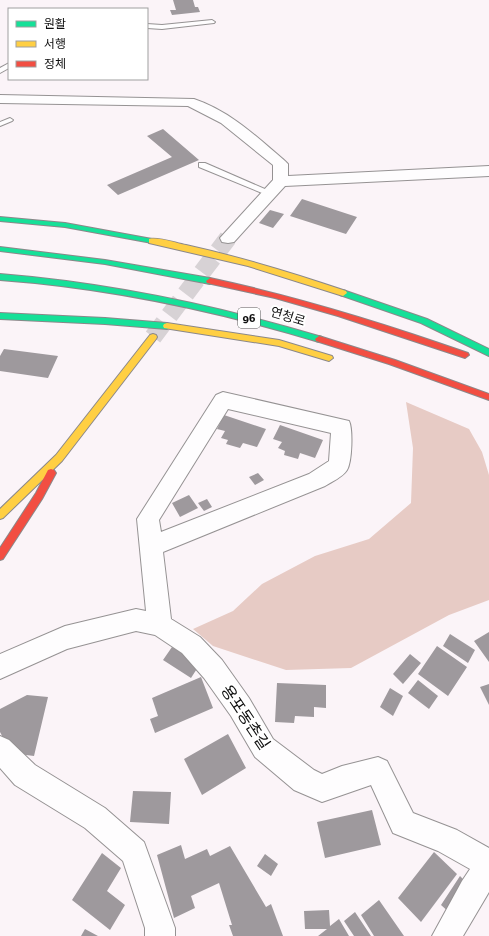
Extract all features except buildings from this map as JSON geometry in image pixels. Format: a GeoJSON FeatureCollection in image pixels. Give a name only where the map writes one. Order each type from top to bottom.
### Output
{"type":"FeatureCollection","features":[{"type":"Feature","properties":{"kind":"main road"},"geometry":{"type":"LineString","coordinates":[[0,219],[65,224],[182,247],[294,276],[424,321],[489,352]]}},
{"type":"Feature","properties":{"kind":"main road","name":"연청로"},"geometry":{"type":"LineString","coordinates":[[0,249],[50,253],[145,268],[273,294],[412,336],[475,358]]}},
{"type":"Feature","properties":{"kind":"main road","name":"연청로"},"geometry":{"type":"LineString","coordinates":[[0,276],[34,279],[132,293],[257,320],[392,362],[489,397]]}},
{"type":"Feature","properties":{"kind":"main road"},"geometry":{"type":"LineString","coordinates":[[0,316],[53,318],[191,330],[280,344],[340,361]]}},
{"type":"Feature","properties":{"kind":"main road"},"geometry":{"type":"LineString","coordinates":[[0,515],[59,458],[153,337]]}},
{"type":"Feature","properties":{"kind":"main road"},"geometry":{"type":"LineString","coordinates":[[0,556],[39,496],[59,458]]}},
{"type":"Feature","properties":{"kind":"street"},"geometry":{"type":"LineString","coordinates":[[0,99],[189,102],[205,106],[219,114],[280,164],[276,187],[228,238]]}},
{"type":"Feature","properties":{"kind":"street"},"geometry":{"type":"LineString","coordinates":[[276,187],[489,171]]}},
{"type":"Feature","properties":{"kind":"street"},"geometry":{"type":"LineString","coordinates":[[152,546],[317,480],[339,465],[342,427],[224,400],[148,519],[160,625]]}},
{"type":"Feature","properties":{"kind":"street","name":"용포동촌길"},"geometry":{"type":"LineString","coordinates":[[0,666],[65,638],[136,620],[160,625],[191,645],[204,659],[240,707],[264,748],[304,780],[322,788],[342,780],[378,770],[403,823],[447,840],[489,864]]}},
{"type":"Feature","properties":{"kind":"street"},"geometry":{"type":"LineString","coordinates":[[0,749],[25,774],[95,818],[134,852],[160,928],[160,936]]}},
{"type":"Feature","properties":{"kind":"street"},"geometry":{"type":"LineString","coordinates":[[447,936],[472,891],[489,868]]}},
{"type":"Feature","properties":{"kind":"lane"},"geometry":{"type":"LineString","coordinates":[[148,26],[162,27],[212,22]]}},
{"type":"Feature","properties":{"kind":"lane"},"geometry":{"type":"LineString","coordinates":[[0,124],[10,120]]}},
{"type":"Feature","properties":{"kind":"lane"},"geometry":{"type":"LineString","coordinates":[[202,165],[276,187]]}},
{"type":"Feature","properties":{"kind":"shaded area"},"geometry":{"type":"Polygon","coordinates":[[[406,402],[469,429],[482,452],[489,475],[489,600],[449,615],[351,668],[286,670],[213,646],[193,629],[233,611],[262,584],[315,556],[369,539],[411,503],[413,448],[406,402]]]}},
{"type":"Feature","properties":{"kind":"tunnel"},"geometry":{"type":"LineString","coordinates":[[153,337],[228,238]]}},
{"type":"Feature","properties":{"kind":"traffic: fast"},"geometry":{"type":"LineString","coordinates":[[0,219],[65,225],[152,241]]}},
{"type":"Feature","properties":{"kind":"traffic: fast"},"geometry":{"type":"LineString","coordinates":[[0,249],[105,262],[210,281]]}},
{"type":"Feature","properties":{"kind":"traffic: fast"},"geometry":{"type":"LineString","coordinates":[[0,277],[81,285],[161,298],[280,327],[319,339]]}},
{"type":"Feature","properties":{"kind":"traffic: fast"},"geometry":{"type":"LineString","coordinates":[[343,293],[424,321],[489,353]]}},
{"type":"Feature","properties":{"kind":"traffic: fast"},"geometry":{"type":"LineString","coordinates":[[0,316],[105,321],[167,326]]}},
{"type":"Feature","properties":{"kind":"traffic: slow"},"geometry":{"type":"LineString","coordinates":[[152,241],[249,263],[343,293]]}},
{"type":"Feature","properties":{"kind":"traffic: slow"},"geometry":{"type":"LineString","coordinates":[[167,326],[279,343],[329,358]]}},
{"type":"Feature","properties":{"kind":"traffic: slow"},"geometry":{"type":"LineString","coordinates":[[0,515],[59,458],[153,337]]}},
{"type":"Feature","properties":{"kind":"traffic: jam"},"geometry":{"type":"LineString","coordinates":[[210,281],[339,313],[465,355]]}},
{"type":"Feature","properties":{"kind":"traffic: jam"},"geometry":{"type":"LineString","coordinates":[[319,339],[392,362],[489,397]]}},
{"type":"Feature","properties":{"kind":"traffic: jam"},"geometry":{"type":"LineString","coordinates":[[0,556],[39,496],[51,473]]}}]}
